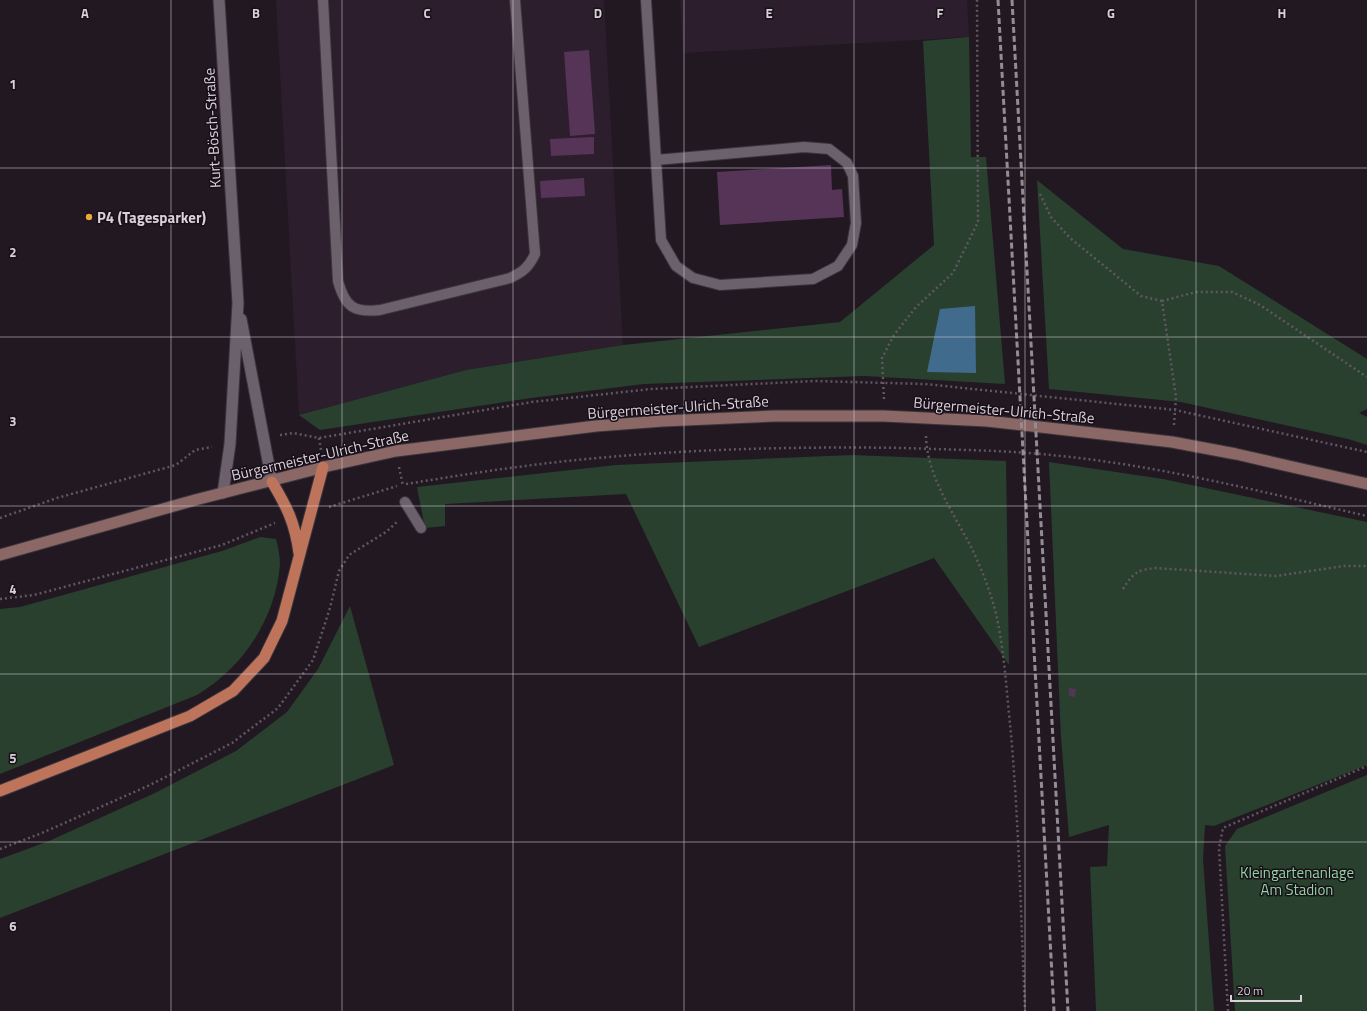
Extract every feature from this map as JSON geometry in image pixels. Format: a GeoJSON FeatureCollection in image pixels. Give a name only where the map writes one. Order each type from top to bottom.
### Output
{"type":"FeatureCollection","features":[{"type":"Feature","properties":{"kind":"highway"},"geometry":{"type":"LineString","coordinates":[[0,791],[190,716],[234,691],[264,658],[282,621],[300,560],[323,467]]}},
{"type":"Feature","properties":{"kind":"highway"},"geometry":{"type":"LineString","coordinates":[[272,482],[285,504],[296,531],[300,560]]}},
{"type":"Feature","properties":{"kind":"main road","name":"Bürgermeister-Ulrich-Straße"},"geometry":{"type":"LineString","coordinates":[[0,555],[223,493],[272,482],[323,467],[396,451],[596,426],[663,421],[775,416],[884,416],[925,417],[1010,423],[1172,442],[1236,454],[1367,484]]}},
{"type":"Feature","properties":{"kind":"street","name":"Kurt-Bösch-Straße"},"geometry":{"type":"LineString","coordinates":[[219,0],[238,303],[230,444],[223,493]]}},
{"type":"Feature","properties":{"kind":"street","name":"Kurt-Bösch-Straße"},"geometry":{"type":"LineString","coordinates":[[238,303],[272,482]]}},
{"type":"Feature","properties":{"kind":"lane"},"geometry":{"type":"LineString","coordinates":[[323,0],[338,281],[345,301],[355,309],[367,312],[510,278],[521,273],[530,266],[536,247],[515,0]]}},
{"type":"Feature","properties":{"kind":"lane"},"geometry":{"type":"LineString","coordinates":[[646,0],[656,160],[661,240],[676,266],[693,278],[720,285],[813,279],[838,266],[852,245],[856,223],[853,176],[847,163],[830,149],[804,147],[656,160]]}},
{"type":"Feature","properties":{"kind":"lane"},"geometry":{"type":"LineString","coordinates":[[405,502],[421,528]]}},
{"type":"Feature","properties":{"kind":"path"},"geometry":{"type":"LineString","coordinates":[[884,416],[882,358],[894,335],[916,307],[953,273],[978,222],[977,0]]}},
{"type":"Feature","properties":{"kind":"path"},"geometry":{"type":"LineString","coordinates":[[1040,194],[1051,217],[1070,238],[1141,296],[1162,301],[1196,292],[1232,292],[1260,305],[1367,377]]}},
{"type":"Feature","properties":{"kind":"path"},"geometry":{"type":"LineString","coordinates":[[1162,301],[1176,398],[1172,442]]}},
{"type":"Feature","properties":{"kind":"path"},"geometry":{"type":"LineString","coordinates":[[925,417],[926,449],[932,472],[972,550],[988,587],[998,622],[1005,666],[1016,797],[1025,1011]]}},
{"type":"Feature","properties":{"kind":"path"},"geometry":{"type":"LineString","coordinates":[[264,438],[293,433],[319,438]]}},
{"type":"Feature","properties":{"kind":"path"},"geometry":{"type":"LineString","coordinates":[[0,518],[57,498],[176,465],[195,450],[230,444]]}},
{"type":"Feature","properties":{"kind":"path"},"geometry":{"type":"LineString","coordinates":[[312,512],[402,484],[517,467],[607,457],[703,450],[852,447],[982,450],[1052,455],[1129,465],[1225,484],[1367,516]]}},
{"type":"Feature","properties":{"kind":"path"},"geometry":{"type":"LineString","coordinates":[[0,599],[34,596],[222,545],[291,518]]}},
{"type":"Feature","properties":{"kind":"path"},"geometry":{"type":"LineString","coordinates":[[1123,589],[1130,576],[1140,570],[1155,568],[1276,576],[1344,566],[1367,566]]}},
{"type":"Feature","properties":{"kind":"path"},"geometry":{"type":"LineString","coordinates":[[1228,1011],[1219,848],[1223,828],[1367,766]]}},
{"type":"Feature","properties":{"kind":"shaded area"},"geometry":{"type":"Polygon","coordinates":[[[276,0],[604,0],[623,345],[466,370],[299,415],[276,0]]]}},
{"type":"Feature","properties":{"kind":"shaded area"},"geometry":{"type":"Polygon","coordinates":[[[680,0],[967,0],[969,37],[683,53],[680,0]]]}},
{"type":"Feature","properties":{"kind":"green space"},"geometry":{"type":"Polygon","coordinates":[[[969,37],[971,157],[986,157],[1005,384],[864,376],[644,384],[531,398],[320,430],[299,415],[466,370],[623,345],[840,322],[934,245],[923,41],[969,37]]]}},
{"type":"Feature","properties":{"kind":"green space"},"geometry":{"type":"Polygon","coordinates":[[[1037,180],[1123,249],[1219,266],[1367,359],[1367,409],[1359,413],[1367,417],[1367,445],[1348,439],[1181,402],[1049,389],[1037,180]]]}},
{"type":"Feature","properties":{"kind":"green space"},"geometry":{"type":"Polygon","coordinates":[[[852,455],[1006,461],[1009,665],[934,558],[699,647],[626,494],[445,504],[445,526],[425,528],[417,487],[616,465],[852,455]]]}},
{"type":"Feature","properties":{"kind":"green space"},"geometry":{"type":"Polygon","coordinates":[[[1049,462],[1163,479],[1367,522],[1367,765],[1214,826],[1205,825],[1203,859],[1214,1011],[1096,1011],[1090,867],[1107,866],[1109,825],[1069,837],[1061,737],[1049,462]]]}},
{"type":"Feature","properties":{"kind":"green space"},"geometry":{"type":"Polygon","coordinates":[[[260,537],[276,539],[280,564],[277,584],[272,603],[264,622],[254,640],[229,671],[214,684],[197,695],[0,774],[0,609],[20,607],[222,551],[260,537]]]}},
{"type":"Feature","properties":{"kind":"green space"},"geometry":{"type":"Polygon","coordinates":[[[350,606],[394,765],[0,918],[0,859],[49,841],[155,793],[236,751],[287,712],[318,669],[350,606]]]}},
{"type":"Feature","properties":{"kind":"green space","name":"Kleingartenanlage Am Stadion"},"geometry":{"type":"Polygon","coordinates":[[[1367,775],[1367,1011],[1235,1011],[1225,846],[1237,829],[1367,775]]]}},
{"type":"Feature","properties":{"kind":"water"},"geometry":{"type":"Polygon","coordinates":[[[975,306],[976,373],[927,372],[940,309],[975,306]]]}},
{"type":"Feature","properties":{"kind":"building"},"geometry":{"type":"Polygon","coordinates":[[[589,50],[595,134],[570,136],[564,52],[589,50]]]}},
{"type":"Feature","properties":{"kind":"building"},"geometry":{"type":"Polygon","coordinates":[[[594,137],[594,154],[551,156],[550,139],[594,137]]]}},
{"type":"Feature","properties":{"kind":"building"},"geometry":{"type":"Polygon","coordinates":[[[831,165],[832,190],[842,189],[844,217],[720,225],[717,172],[831,165]]]}},
{"type":"Feature","properties":{"kind":"building"},"geometry":{"type":"Polygon","coordinates":[[[584,178],[585,196],[541,198],[540,181],[584,178]]]}},
{"type":"Feature","properties":{"kind":"building"},"geometry":{"type":"Polygon","coordinates":[[[1069,688],[1076,689],[1075,697],[1069,696],[1069,688]]]}},
{"type":"Feature","properties":{"kind":"railway"},"geometry":{"type":"LineString","coordinates":[[998,0],[1054,1011]]}},
{"type":"Feature","properties":{"kind":"railway"},"geometry":{"type":"LineString","coordinates":[[1012,0],[1068,1011]]}},
{"type":"Feature","properties":{"kind":"place","name":"P4 (Tagesparker)"},"geometry":{"type":"Point","coordinates":[89,217]}}]}
